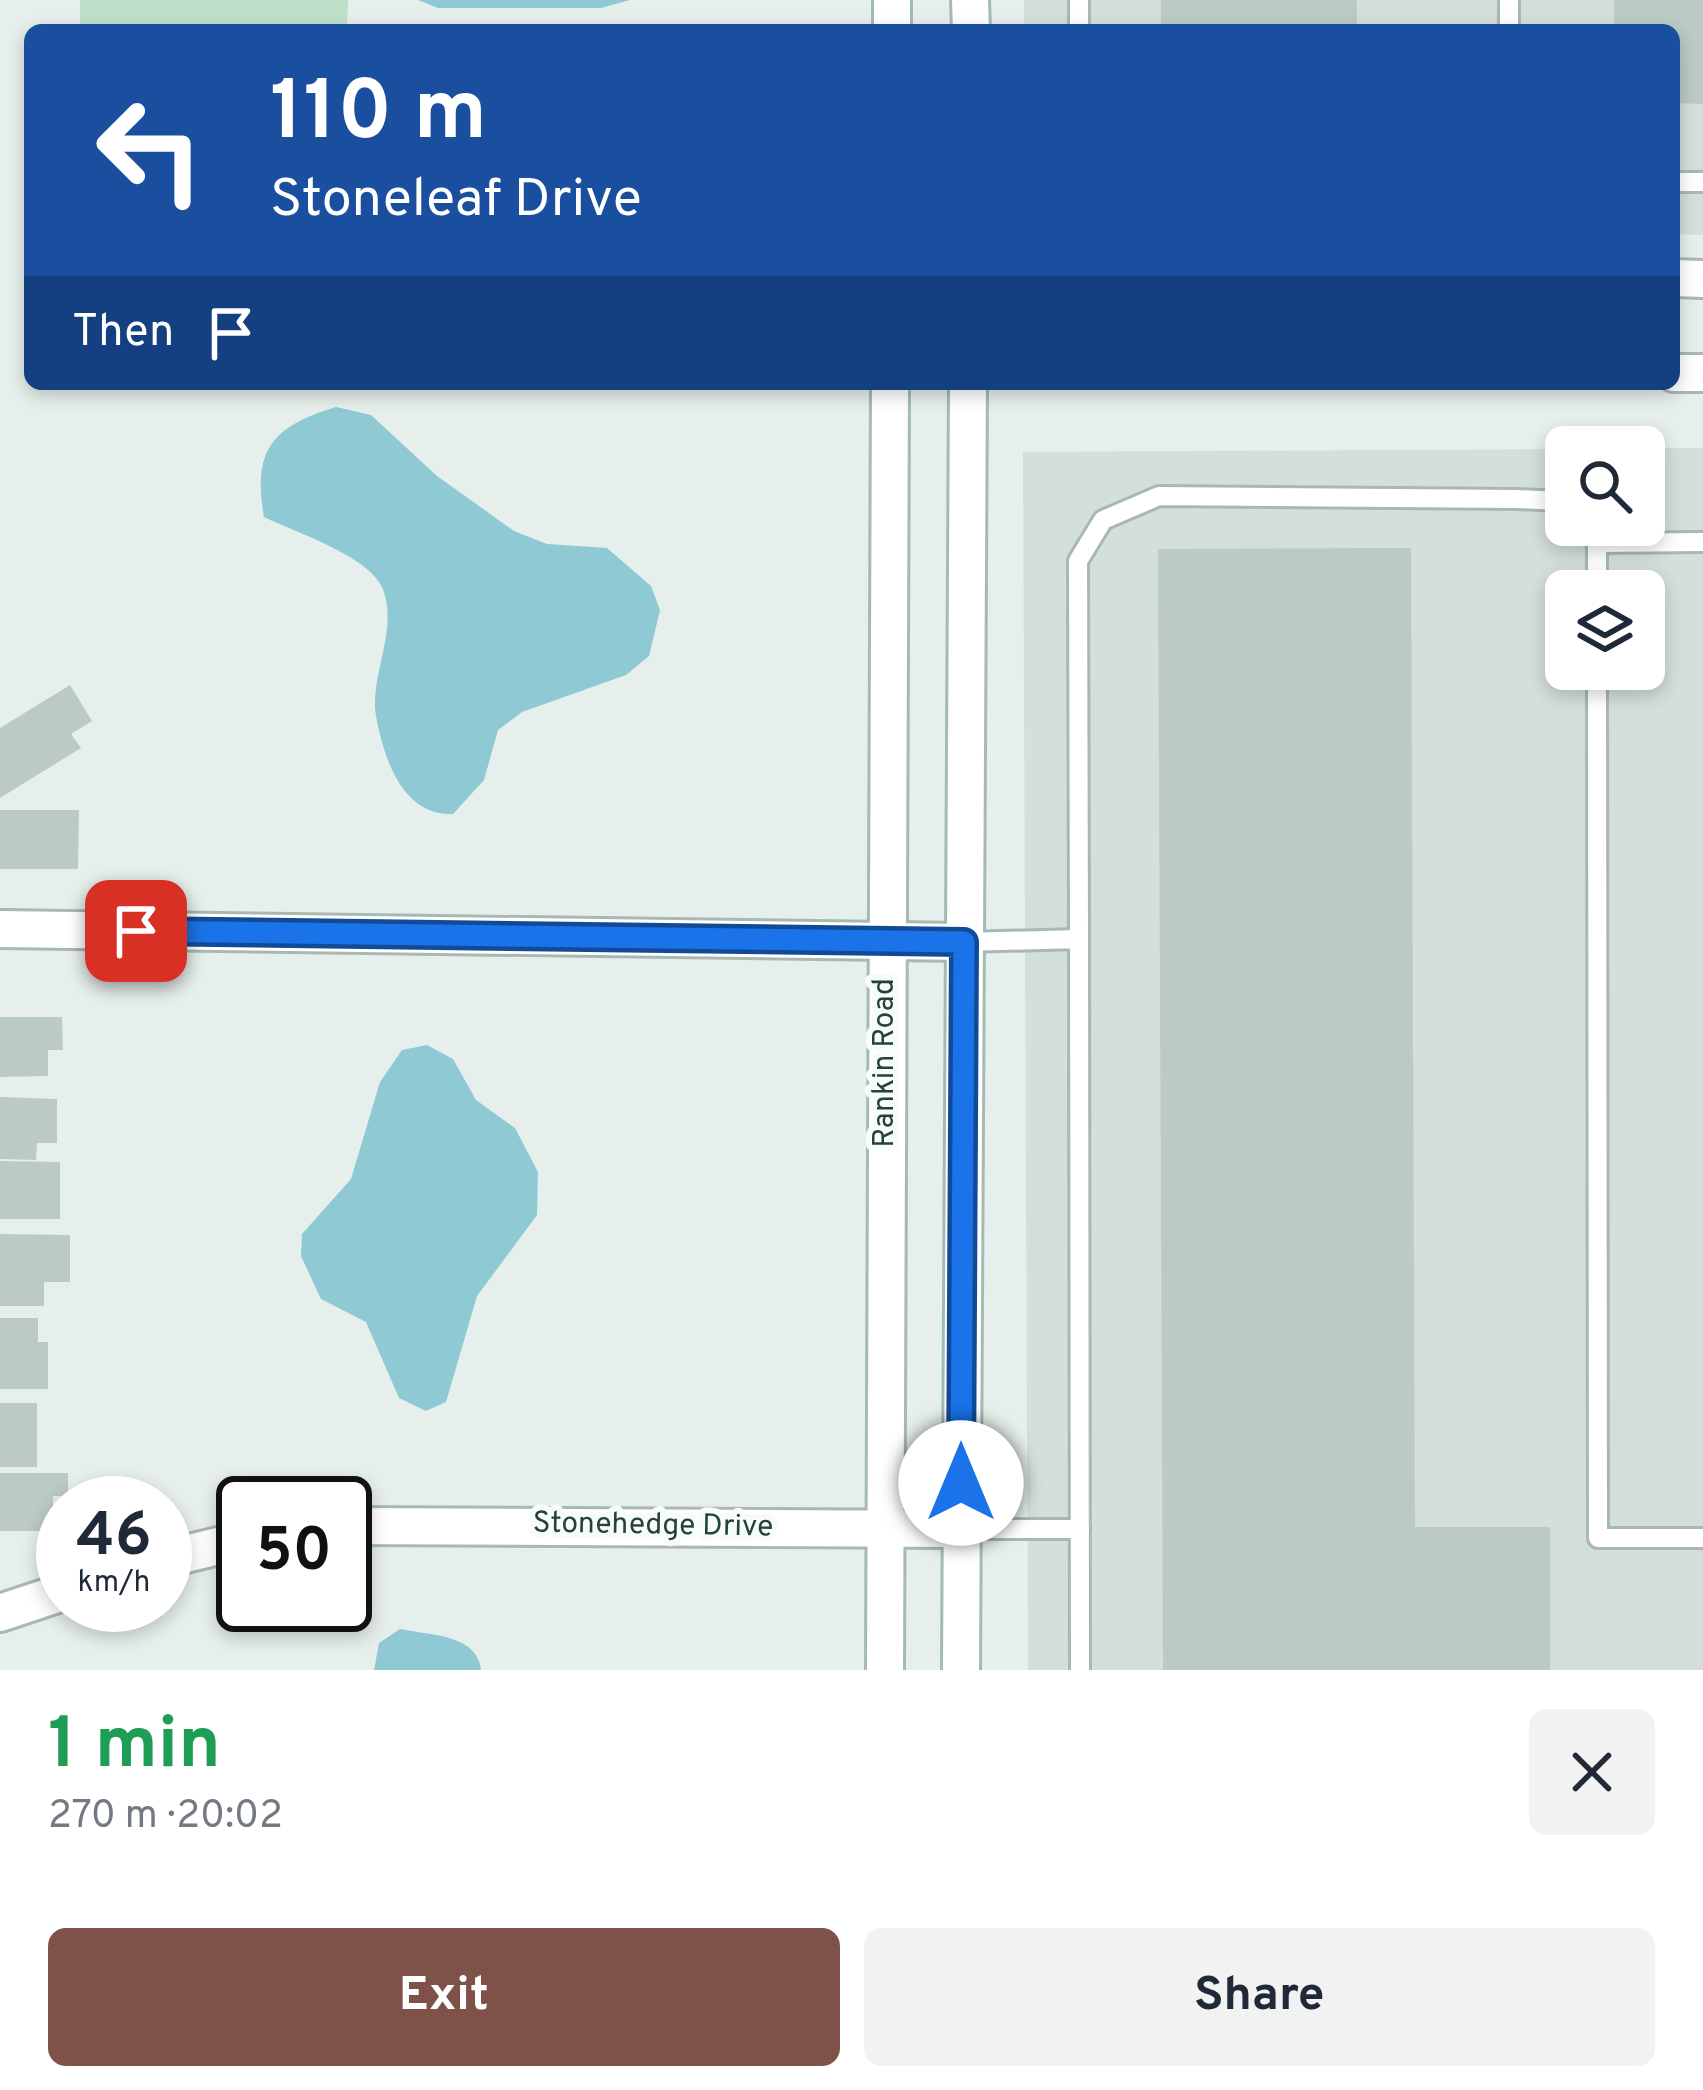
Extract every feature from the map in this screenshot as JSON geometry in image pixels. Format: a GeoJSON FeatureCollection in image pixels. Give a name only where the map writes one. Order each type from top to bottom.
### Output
{"type":"FeatureCollection","features":[{"type":"Feature","properties":{"kind":"main road","name":"Rankin Road"},"geometry":{"type":"LineString","coordinates":[[885,1670],[890,390]]}},
{"type":"Feature","properties":{"kind":"main road"},"geometry":{"type":"LineString","coordinates":[[962,1670],[968,390]]}},
{"type":"Feature","properties":{"kind":"main road"},"geometry":{"type":"LineString","coordinates":[[0,929],[964,942]]}},
{"type":"Feature","properties":{"kind":"main road","name":"Stonehedge Drive"},"geometry":{"type":"LineString","coordinates":[[372,1526],[961,1529]]}},
{"type":"Feature","properties":{"kind":"main road"},"geometry":{"type":"LineString","coordinates":[[0,1613],[36,1601]]}},
{"type":"Feature","properties":{"kind":"lane"},"geometry":{"type":"LineString","coordinates":[[1080,1670],[1078,561],[1103,520],[1159,496],[1545,500]]}},
{"type":"Feature","properties":{"kind":"lane"},"geometry":{"type":"LineString","coordinates":[[1665,542],[1703,542]]}},
{"type":"Feature","properties":{"kind":"lane"},"geometry":{"type":"LineString","coordinates":[[1597,690],[1598,1538],[1703,1538]]}},
{"type":"Feature","properties":{"kind":"lane"},"geometry":{"type":"LineString","coordinates":[[964,942],[1079,939]]}},
{"type":"Feature","properties":{"kind":"lane"},"geometry":{"type":"LineString","coordinates":[[961,1529],[1080,1528]]}},
{"type":"Feature","properties":{"kind":"shaded area"},"geometry":{"type":"Polygon","coordinates":[[[1024,0],[1703,0],[1703,235],[1680,234],[1680,24],[1024,24],[1024,0]]]}},
{"type":"Feature","properties":{"kind":"shaded area"},"geometry":{"type":"Polygon","coordinates":[[[1665,448],[1703,448],[1703,1670],[1028,1670],[1023,452],[1545,449],[1545,546],[1665,546],[1665,448]]]}},
{"type":"Feature","properties":{"kind":"green space"},"geometry":{"type":"Polygon","coordinates":[[[80,0],[348,0],[347,24],[80,24],[80,0]]]}},
{"type":"Feature","properties":{"kind":"water"},"geometry":{"type":"Polygon","coordinates":[[[418,0],[630,0],[601,8],[438,8],[418,0]]]}},
{"type":"Feature","properties":{"kind":"water"},"geometry":{"type":"Polygon","coordinates":[[[336,407],[371,415],[437,476],[514,531],[547,544],[607,548],[651,586],[660,610],[649,656],[626,675],[522,712],[498,730],[484,780],[453,814],[421,806],[409,795],[384,750],[375,700],[388,619],[382,587],[347,555],[264,517],[261,474],[272,444],[296,423],[336,407]]]}},
{"type":"Feature","properties":{"kind":"water"},"geometry":{"type":"Polygon","coordinates":[[[427,1045],[453,1059],[476,1100],[515,1128],[538,1172],[537,1215],[477,1296],[446,1402],[426,1411],[399,1398],[366,1322],[321,1299],[301,1256],[302,1234],[351,1179],[380,1082],[402,1050],[427,1045]]]}},
{"type":"Feature","properties":{"kind":"water"},"geometry":{"type":"Polygon","coordinates":[[[400,1629],[461,1643],[478,1658],[481,1670],[374,1670],[379,1643],[400,1629]]]}},
{"type":"Feature","properties":{"kind":"building"},"geometry":{"type":"Polygon","coordinates":[[[1161,0],[1357,0],[1357,24],[1161,24],[1161,0]]]}},
{"type":"Feature","properties":{"kind":"building"},"geometry":{"type":"Polygon","coordinates":[[[1614,0],[1703,0],[1703,104],[1680,103],[1680,24],[1614,24],[1614,0]]]}},
{"type":"Feature","properties":{"kind":"building"},"geometry":{"type":"Polygon","coordinates":[[[1411,548],[1415,1527],[1550,1527],[1550,1670],[1163,1670],[1158,549],[1411,548]]]}},
{"type":"Feature","properties":{"kind":"building"},"geometry":{"type":"Polygon","coordinates":[[[70,685],[92,721],[71,734],[81,748],[0,798],[0,728],[70,685]]]}},
{"type":"Feature","properties":{"kind":"building"},"geometry":{"type":"Polygon","coordinates":[[[0,810],[79,810],[78,869],[0,869],[0,810]]]}},
{"type":"Feature","properties":{"kind":"building"},"geometry":{"type":"Polygon","coordinates":[[[0,1017],[62,1017],[63,1050],[48,1050],[48,1076],[0,1077],[0,1017]]]}},
{"type":"Feature","properties":{"kind":"building"},"geometry":{"type":"Polygon","coordinates":[[[0,1097],[57,1099],[57,1143],[37,1143],[36,1160],[0,1159],[0,1097]]]}},
{"type":"Feature","properties":{"kind":"building"},"geometry":{"type":"Polygon","coordinates":[[[0,1161],[60,1162],[60,1219],[0,1219],[0,1161]]]}},
{"type":"Feature","properties":{"kind":"building"},"geometry":{"type":"Polygon","coordinates":[[[0,1234],[70,1235],[70,1282],[44,1282],[44,1306],[0,1306],[0,1234]]]}},
{"type":"Feature","properties":{"kind":"building"},"geometry":{"type":"Polygon","coordinates":[[[0,1318],[38,1318],[38,1342],[48,1342],[48,1389],[0,1389],[0,1318]]]}},
{"type":"Feature","properties":{"kind":"building"},"geometry":{"type":"Polygon","coordinates":[[[0,1403],[37,1403],[37,1467],[0,1467],[0,1403]]]}},
{"type":"Feature","properties":{"kind":"building"},"geometry":{"type":"Polygon","coordinates":[[[0,1473],[68,1473],[36,1476],[36,1531],[0,1531],[0,1473]]]}},
{"type":"Feature","properties":{"kind":"route"},"geometry":{"type":"LineString","coordinates":[[136,931],[964,942],[961,1483]]}}]}
